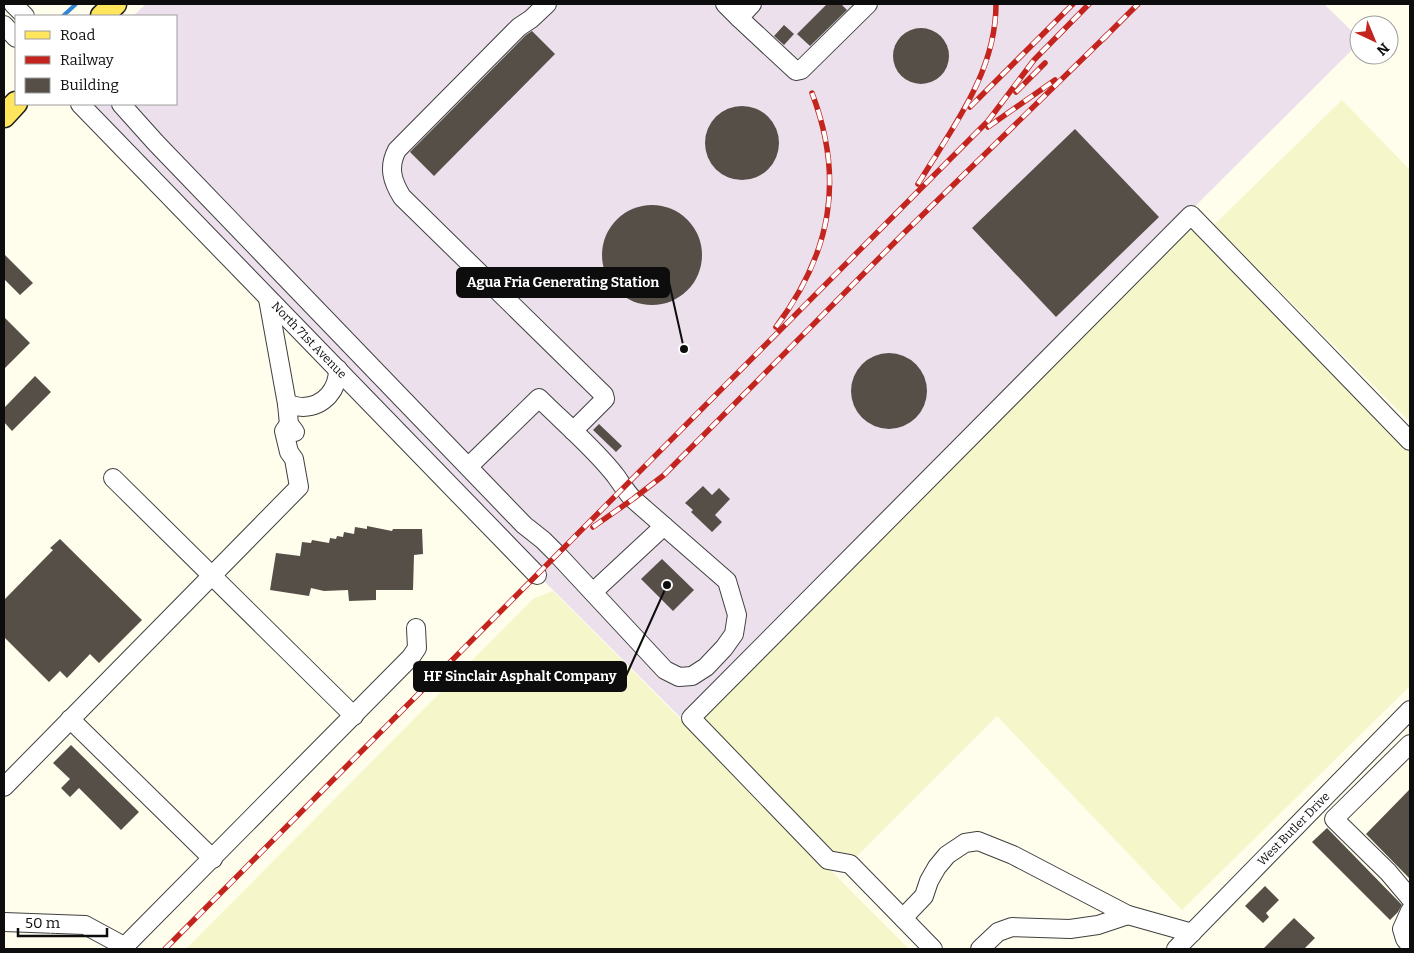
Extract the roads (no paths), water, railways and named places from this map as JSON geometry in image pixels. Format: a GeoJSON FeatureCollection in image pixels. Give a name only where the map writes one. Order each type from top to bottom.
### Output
{"type":"FeatureCollection","features":[{"type":"Feature","properties":{"kind":"main road"},"geometry":{"type":"LineString","coordinates":[[103,15],[115,4]]}},
{"type":"Feature","properties":{"kind":"main road"},"geometry":{"type":"LineString","coordinates":[[4,116],[15,104]]}},
{"type":"Feature","properties":{"kind":"street"},"geometry":{"type":"LineString","coordinates":[[13,4],[23,15]]}},
{"type":"Feature","properties":{"kind":"street"},"geometry":{"type":"LineString","coordinates":[[548,4],[519,27],[397,150],[392,164],[392,174],[402,197],[604,395],[605,399],[573,431]]}},
{"type":"Feature","properties":{"kind":"street"},"geometry":{"type":"LineString","coordinates":[[725,4],[796,71],[801,70],[868,4]]}},
{"type":"Feature","properties":{"kind":"street"},"geometry":{"type":"LineString","coordinates":[[739,18],[752,4]]}},
{"type":"Feature","properties":{"kind":"street"},"geometry":{"type":"LineString","coordinates":[[4,25],[15,37]]}},
{"type":"Feature","properties":{"kind":"street","name":"North 71st Avenue"},"geometry":{"type":"LineString","coordinates":[[81,105],[537,575]]}},
{"type":"Feature","properties":{"kind":"street","name":"North 71st Avenue"},"geometry":{"type":"LineString","coordinates":[[122,105],[156,143],[318,312],[524,525],[558,555],[664,670],[679,677],[692,676],[706,667],[734,634],[737,615],[726,582],[633,499],[623,489],[615,475],[539,398],[468,467]]}},
{"type":"Feature","properties":{"kind":"street"},"geometry":{"type":"LineString","coordinates":[[934,949],[850,864],[828,860],[691,718],[1191,216],[1410,441]]}},
{"type":"Feature","properties":{"kind":"street"},"geometry":{"type":"LineString","coordinates":[[4,787],[299,487],[294,459],[289,452],[284,431],[289,424],[287,404],[268,299]]}},
{"type":"Feature","properties":{"kind":"street"},"geometry":{"type":"LineString","coordinates":[[298,330],[318,312]]}},
{"type":"Feature","properties":{"kind":"street"},"geometry":{"type":"LineString","coordinates":[[287,404],[302,407],[319,403],[336,387],[338,369]]}},
{"type":"Feature","properties":{"kind":"street"},"geometry":{"type":"LineString","coordinates":[[113,478],[354,716]]}},
{"type":"Feature","properties":{"kind":"street"},"geometry":{"type":"LineString","coordinates":[[593,592],[664,526]]}},
{"type":"Feature","properties":{"kind":"street"},"geometry":{"type":"LineString","coordinates":[[4,922],[85,925],[122,945],[128,943],[411,658],[417,648],[416,628]]}},
{"type":"Feature","properties":{"kind":"street","name":"West Butler Drive"},"geometry":{"type":"LineString","coordinates":[[1176,949],[1410,710]]}},
{"type":"Feature","properties":{"kind":"street"},"geometry":{"type":"LineString","coordinates":[[70,719],[213,859]]}},
{"type":"Feature","properties":{"kind":"street"},"geometry":{"type":"LineString","coordinates":[[1410,744],[1334,819],[1388,872],[1410,898]]}},
{"type":"Feature","properties":{"kind":"street"},"geometry":{"type":"LineString","coordinates":[[903,918],[924,896],[937,867],[946,855],[965,843],[978,841],[1013,855],[1128,915],[1192,933]]}},
{"type":"Feature","properties":{"kind":"street"},"geometry":{"type":"LineString","coordinates":[[1410,911],[1402,929],[1405,940],[1410,945]]}},
{"type":"Feature","properties":{"kind":"street"},"geometry":{"type":"LineString","coordinates":[[980,949],[998,932],[1012,927],[1070,929],[1098,925],[1128,915]]}},
{"type":"Feature","properties":{"kind":"waterway"},"geometry":{"type":"LineString","coordinates":[[64,15],[76,4]]}},
{"type":"Feature","properties":{"kind":"railway"},"geometry":{"type":"LineString","coordinates":[[918,184],[958,121],[980,77],[989,53],[994,29],[996,4]]}},
{"type":"Feature","properties":{"kind":"railway"},"geometry":{"type":"LineString","coordinates":[[970,107],[1073,4]]}},
{"type":"Feature","properties":{"kind":"railway"},"geometry":{"type":"LineString","coordinates":[[165,949],[988,121],[1034,60],[1089,4]]}},
{"type":"Feature","properties":{"kind":"railway"},"geometry":{"type":"LineString","coordinates":[[1103,39],[1138,4]]}},
{"type":"Feature","properties":{"kind":"railway"},"geometry":{"type":"LineString","coordinates":[[593,527],[664,475],[904,233],[1107,35]]}},
{"type":"Feature","properties":{"kind":"railway"},"geometry":{"type":"LineString","coordinates":[[1016,92],[1045,63]]}},
{"type":"Feature","properties":{"kind":"railway"},"geometry":{"type":"LineString","coordinates":[[988,127],[1055,80]]}},
{"type":"Feature","properties":{"kind":"railway"},"geometry":{"type":"LineString","coordinates":[[776,327],[795,299],[809,271],[820,243],[827,215],[830,186],[828,156],[822,125],[812,93]]}},
{"type":"Feature","properties":{"kind":"place","name":"Agua Fria Generating Station"},"geometry":{"type":"Point","coordinates":[684,349]}},
{"type":"Feature","properties":{"kind":"place","name":"HF Sinclair Asphalt Company"},"geometry":{"type":"Point","coordinates":[667,585]}}]}
